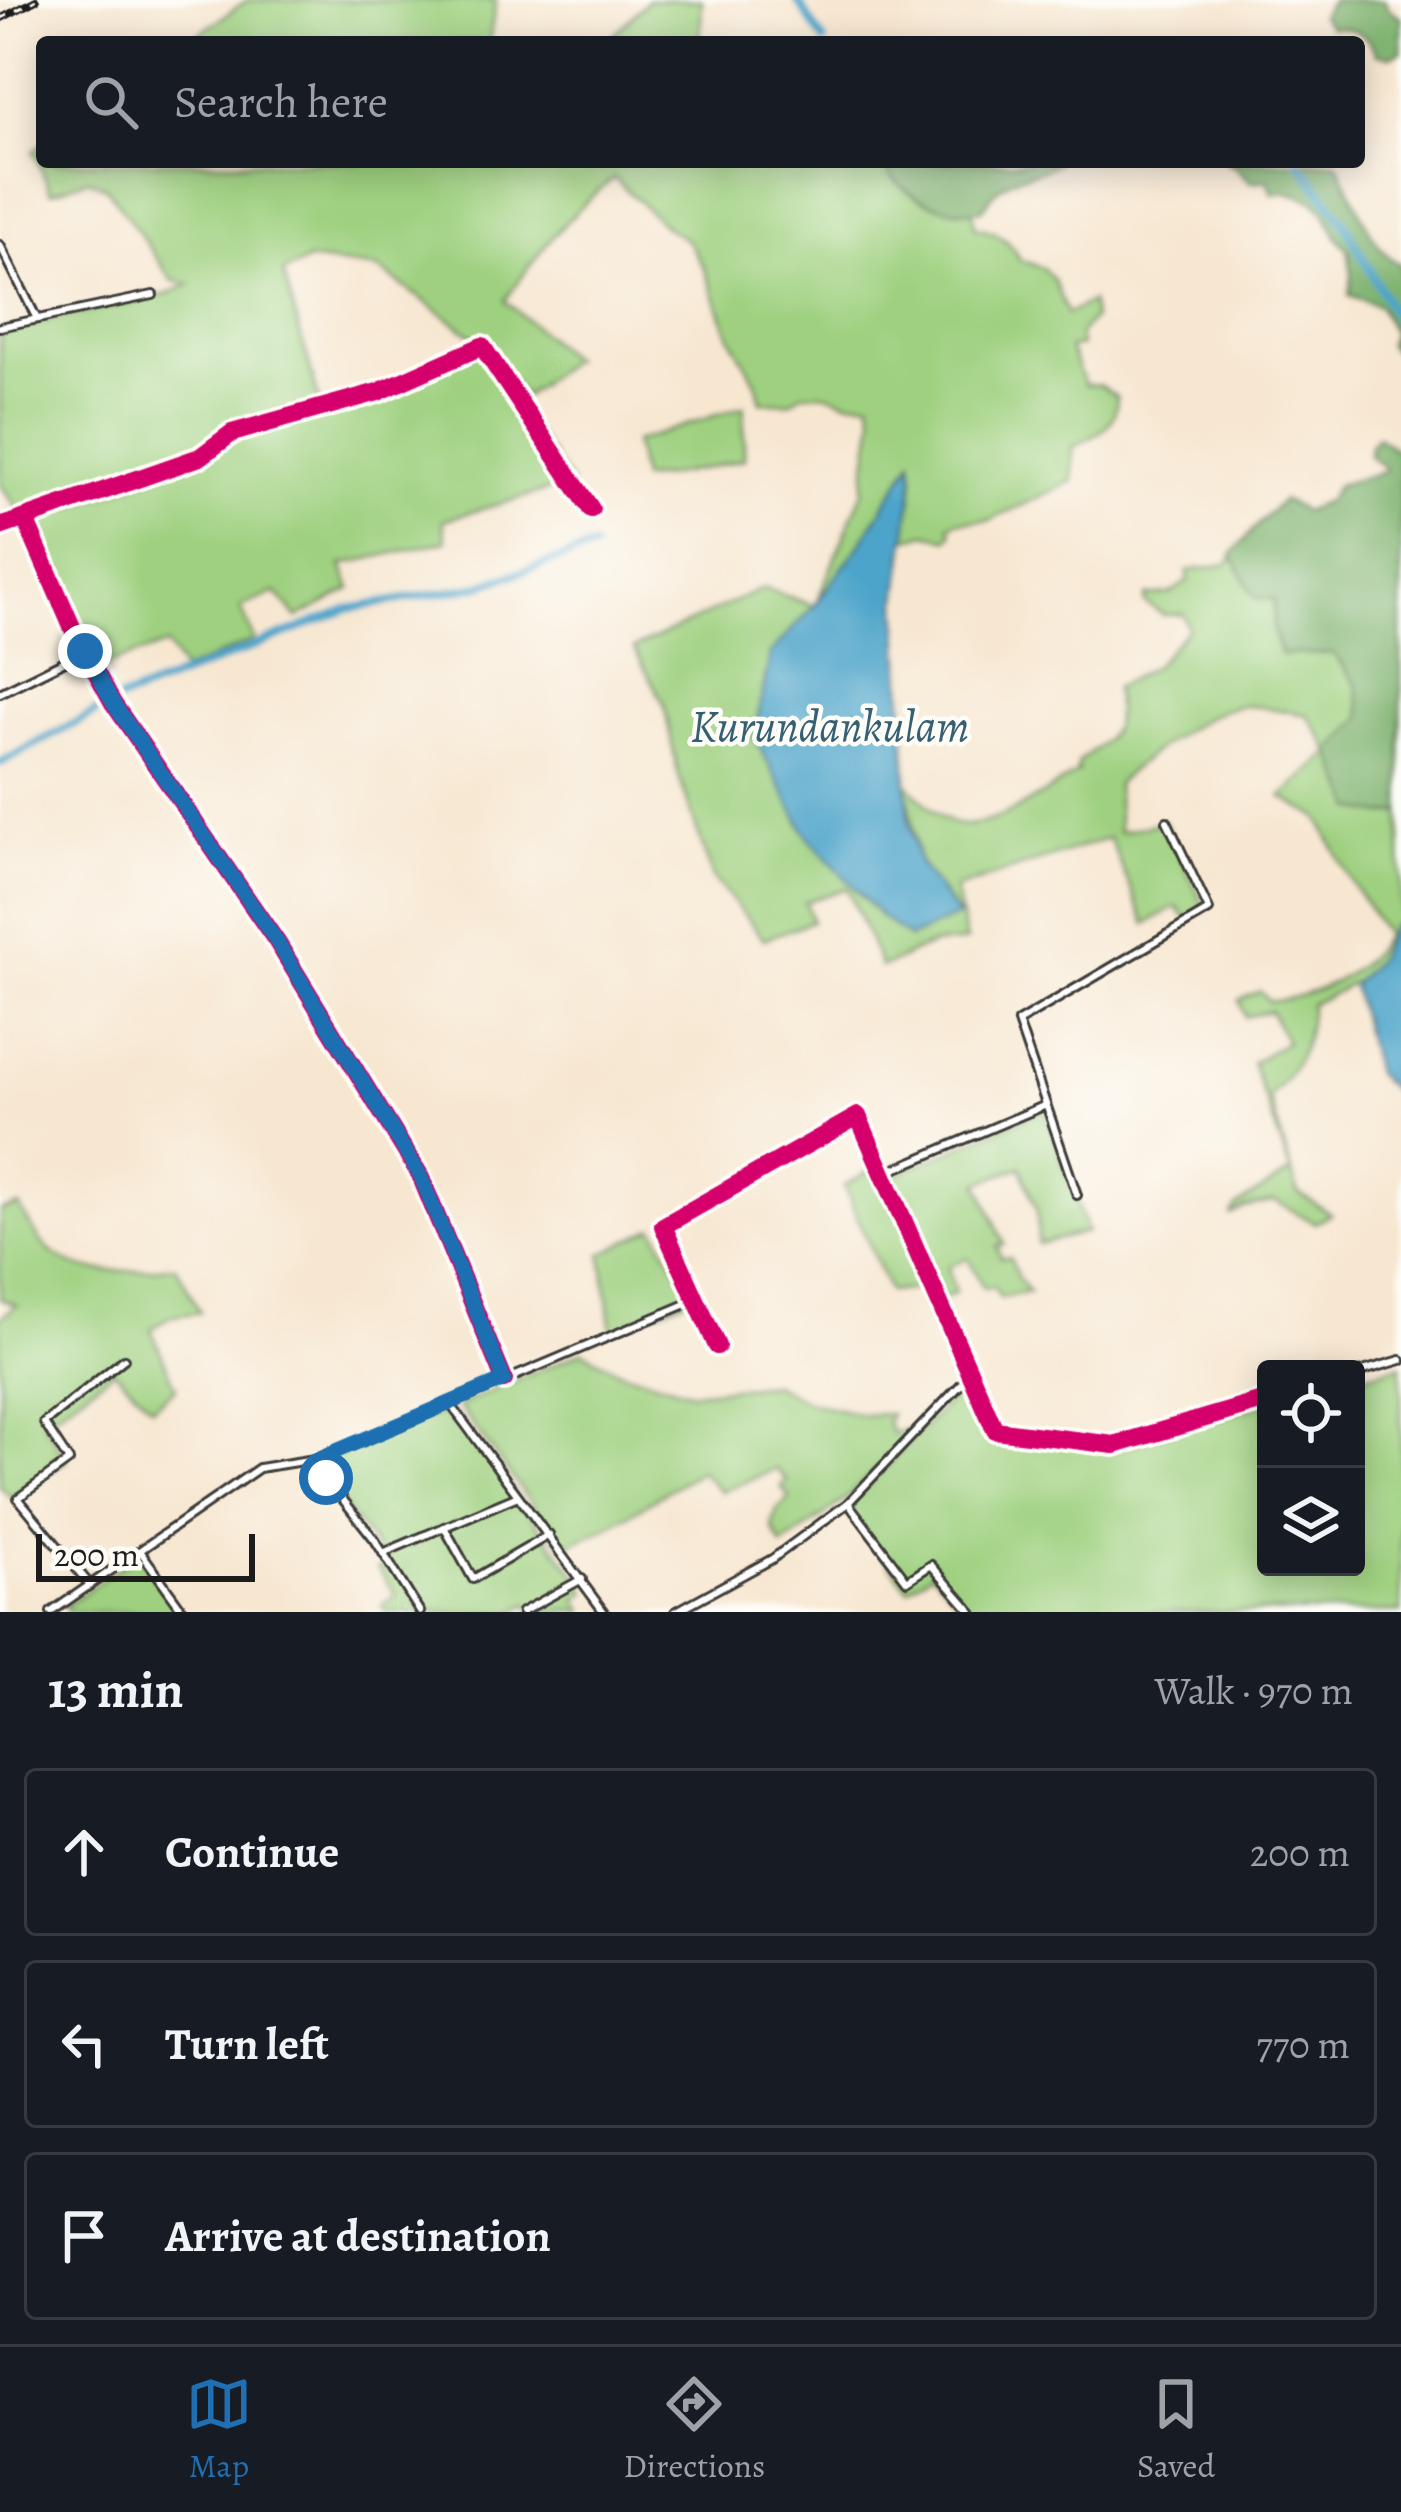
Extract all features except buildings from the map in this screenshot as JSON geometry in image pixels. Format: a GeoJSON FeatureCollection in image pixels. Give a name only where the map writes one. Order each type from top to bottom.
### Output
{"type":"FeatureCollection","features":[{"type":"Feature","properties":{"kind":"street"},"geometry":{"type":"LineString","coordinates":[[0,245],[37,319]]}},
{"type":"Feature","properties":{"kind":"street"},"geometry":{"type":"LineString","coordinates":[[0,327],[153,295]]}},
{"type":"Feature","properties":{"kind":"street"},"geometry":{"type":"LineString","coordinates":[[0,527],[200,457],[232,434],[378,392],[482,346],[591,509]]}},
{"type":"Feature","properties":{"kind":"street"},"geometry":{"type":"LineString","coordinates":[[25,519],[113,703],[277,942],[420,1175],[504,1380]]}},
{"type":"Feature","properties":{"kind":"street"},"geometry":{"type":"LineString","coordinates":[[0,693],[85,651]]}},
{"type":"Feature","properties":{"kind":"street"},"geometry":{"type":"LineString","coordinates":[[1077,1196],[1018,1022],[1209,910],[1167,821]]}},
{"type":"Feature","properties":{"kind":"street"},"geometry":{"type":"LineString","coordinates":[[883,1174],[1046,1105]]}},
{"type":"Feature","properties":{"kind":"street"},"geometry":{"type":"LineString","coordinates":[[718,1346],[663,1226],[859,1116],[995,1430],[1114,1445],[1257,1403]]}},
{"type":"Feature","properties":{"kind":"street"},"geometry":{"type":"LineString","coordinates":[[51,1612],[259,1468],[320,1458],[696,1300]]}},
{"type":"Feature","properties":{"kind":"street"},"geometry":{"type":"LineString","coordinates":[[90,1585],[18,1498],[69,1461],[44,1423],[124,1358]]}},
{"type":"Feature","properties":{"kind":"street"},"geometry":{"type":"LineString","coordinates":[[1365,1370],[1401,1360]]}},
{"type":"Feature","properties":{"kind":"street"},"geometry":{"type":"LineString","coordinates":[[675,1612],[772,1559],[848,1503],[970,1376]]}},
{"type":"Feature","properties":{"kind":"street"},"geometry":{"type":"LineString","coordinates":[[451,1405],[604,1612]]}},
{"type":"Feature","properties":{"kind":"street"},"geometry":{"type":"LineString","coordinates":[[320,1458],[326,1478],[420,1612]]}},
{"type":"Feature","properties":{"kind":"street"},"geometry":{"type":"LineString","coordinates":[[383,1553],[518,1495]]}},
{"type":"Feature","properties":{"kind":"street"},"geometry":{"type":"LineString","coordinates":[[848,1503],[907,1581],[931,1565],[972,1612]]}},
{"type":"Feature","properties":{"kind":"street"},"geometry":{"type":"LineString","coordinates":[[444,1527],[473,1579],[549,1535]]}},
{"type":"Feature","properties":{"kind":"street"},"geometry":{"type":"LineString","coordinates":[[140,1550],[184,1612]]}},
{"type":"Feature","properties":{"kind":"street"},"geometry":{"type":"LineString","coordinates":[[522,1612],[582,1579]]}},
{"type":"Feature","properties":{"kind":"green space"},"geometry":{"type":"Polygon","coordinates":[[[247,0],[496,0],[490,36],[196,36],[247,0]]]}},
{"type":"Feature","properties":{"kind":"green space"},"geometry":{"type":"Polygon","coordinates":[[[648,0],[702,0],[700,36],[613,36],[648,0]]]}},
{"type":"Feature","properties":{"kind":"green space"},"geometry":{"type":"Polygon","coordinates":[[[1332,0],[1385,0],[1401,17],[1401,51],[1391,56],[1377,54],[1365,36],[1330,27],[1320,16],[1332,0]]]}},
{"type":"Feature","properties":{"kind":"green space"},"geometry":{"type":"Polygon","coordinates":[[[40,168],[885,168],[909,192],[945,207],[973,211],[975,227],[1007,241],[1020,260],[1043,268],[1054,281],[1067,314],[1091,302],[1093,319],[1079,334],[1081,346],[1069,348],[1085,385],[1099,385],[1117,397],[1116,408],[1104,429],[1073,447],[1073,481],[991,520],[950,525],[948,539],[927,533],[904,539],[914,478],[816,603],[863,491],[874,418],[870,401],[848,401],[824,393],[802,394],[791,402],[761,402],[756,382],[688,241],[666,227],[614,178],[554,235],[505,301],[571,359],[524,397],[489,347],[379,269],[309,260],[283,273],[320,403],[228,428],[197,453],[21,513],[0,485],[0,331],[168,294],[190,284],[173,281],[107,188],[88,179],[51,192],[40,168]]]}},
{"type":"Feature","properties":{"kind":"green space"},"geometry":{"type":"Polygon","coordinates":[[[886,168],[1047,168],[1017,177],[998,189],[982,210],[967,211],[924,201],[886,168]]]}},
{"type":"Feature","properties":{"kind":"green space"},"geometry":{"type":"Polygon","coordinates":[[[1237,168],[1340,168],[1372,235],[1401,264],[1401,358],[1388,345],[1392,332],[1379,306],[1349,295],[1348,249],[1320,206],[1292,194],[1273,194],[1268,180],[1251,182],[1237,168]]]}},
{"type":"Feature","properties":{"kind":"green space"},"geometry":{"type":"Polygon","coordinates":[[[481,350],[571,484],[443,520],[446,541],[342,565],[351,589],[297,618],[276,592],[241,608],[254,640],[183,671],[166,645],[103,666],[106,678],[102,680],[30,522],[202,460],[234,437],[377,396],[481,350]]]}},
{"type":"Feature","properties":{"kind":"green space"},"geometry":{"type":"Polygon","coordinates":[[[744,406],[744,459],[641,479],[634,442],[744,406]]]}},
{"type":"Feature","properties":{"kind":"green space"},"geometry":{"type":"Polygon","coordinates":[[[1377,437],[1401,453],[1401,812],[1385,815],[1354,809],[1331,752],[1362,717],[1357,685],[1333,653],[1281,655],[1273,631],[1274,599],[1255,598],[1232,555],[1282,500],[1304,511],[1326,502],[1337,485],[1384,472],[1369,456],[1377,437]]]}},
{"type":"Feature","properties":{"kind":"green space"},"geometry":{"type":"Polygon","coordinates":[[[1237,556],[1274,598],[1273,631],[1281,655],[1333,653],[1357,685],[1363,717],[1354,729],[1385,815],[1401,812],[1401,920],[1362,976],[1310,1004],[1300,1055],[1269,1097],[1298,1193],[1331,1214],[1315,1223],[1275,1201],[1230,1216],[1237,1206],[1291,1172],[1252,1063],[1286,1042],[1270,1011],[1245,1017],[1239,1000],[1260,991],[1270,1002],[1320,989],[1350,973],[1385,935],[1319,818],[1282,797],[1331,752],[1308,715],[1242,706],[1212,715],[1175,737],[1116,785],[1119,832],[1164,822],[1206,909],[1187,919],[1177,907],[1146,924],[1109,838],[955,889],[966,941],[929,946],[881,967],[847,888],[805,902],[812,921],[764,939],[713,878],[678,773],[664,704],[634,648],[764,588],[814,606],[770,654],[848,880],[879,915],[958,915],[919,863],[906,782],[937,814],[962,825],[979,824],[1014,810],[1077,773],[1078,762],[1111,732],[1116,714],[1114,688],[1154,666],[1188,628],[1183,614],[1163,615],[1145,602],[1146,596],[1169,594],[1188,581],[1188,571],[1226,564],[1237,556]]]}},
{"type":"Feature","properties":{"kind":"green space"},"geometry":{"type":"Polygon","coordinates":[[[1044,1109],[1087,1232],[1038,1244],[1037,1210],[1021,1167],[979,1183],[1004,1244],[997,1247],[1001,1258],[1010,1257],[1029,1292],[1000,1298],[994,1287],[984,1289],[968,1258],[948,1267],[955,1293],[942,1299],[891,1177],[1044,1109]]]}},
{"type":"Feature","properties":{"kind":"green space"},"geometry":{"type":"Polygon","coordinates":[[[880,1165],[927,1288],[889,1292],[844,1186],[880,1165]]]}},
{"type":"Feature","properties":{"kind":"green space"},"geometry":{"type":"Polygon","coordinates":[[[19,1206],[46,1247],[75,1265],[108,1271],[176,1266],[200,1312],[169,1317],[151,1329],[176,1388],[152,1407],[114,1370],[43,1422],[67,1460],[12,1498],[0,1487],[0,1318],[17,1305],[0,1299],[0,1211],[19,1206]]]}},
{"type":"Feature","properties":{"kind":"green space"},"geometry":{"type":"Polygon","coordinates":[[[654,1227],[689,1291],[688,1298],[612,1331],[602,1254],[654,1227]]]}},
{"type":"Feature","properties":{"kind":"green space"},"geometry":{"type":"Polygon","coordinates":[[[583,1351],[617,1370],[692,1392],[773,1384],[806,1401],[863,1415],[890,1414],[887,1422],[892,1434],[919,1425],[845,1500],[782,1546],[772,1527],[777,1510],[790,1498],[781,1486],[787,1481],[776,1469],[721,1492],[700,1471],[611,1525],[564,1547],[458,1406],[583,1351]]]}},
{"type":"Feature","properties":{"kind":"green space"},"geometry":{"type":"Polygon","coordinates":[[[1401,1365],[1401,1612],[967,1612],[932,1572],[908,1588],[846,1508],[968,1381],[993,1434],[1114,1449],[1257,1407],[1257,1576],[1365,1576],[1365,1375],[1401,1365]]]}},
{"type":"Feature","properties":{"kind":"green space"},"geometry":{"type":"Polygon","coordinates":[[[450,1410],[578,1577],[587,1592],[577,1599],[584,1611],[533,1612],[528,1604],[514,1612],[387,1612],[382,1606],[395,1594],[378,1569],[386,1562],[323,1479],[317,1462],[450,1410]]]}},
{"type":"Feature","properties":{"kind":"green space"},"geometry":{"type":"Polygon","coordinates":[[[138,1554],[179,1612],[69,1612],[65,1606],[138,1554]]]}},
{"type":"Feature","properties":{"kind":"water","name":"Kurundankulam"},"geometry":{"type":"Polygon","coordinates":[[[912,461],[914,478],[898,602],[909,819],[919,863],[958,916],[909,938],[879,915],[808,837],[754,737],[770,654],[859,546],[912,461]]]}},
{"type":"Feature","properties":{"kind":"water"},"geometry":{"type":"Polygon","coordinates":[[[1401,920],[1401,1120],[1397,1096],[1375,1073],[1352,985],[1376,960],[1391,927],[1401,920]]]}},
{"type":"Feature","properties":{"kind":"waterway"},"geometry":{"type":"LineString","coordinates":[[797,0],[820,36]]}},
{"type":"Feature","properties":{"kind":"waterway"},"geometry":{"type":"LineString","coordinates":[[1304,168],[1343,220],[1401,329]]}},
{"type":"Feature","properties":{"kind":"waterway"},"geometry":{"type":"LineString","coordinates":[[0,763],[113,703],[348,609],[479,586],[593,548]]}},
{"type":"Feature","properties":{"kind":"railway"},"geometry":{"type":"LineString","coordinates":[[0,19],[36,0]]}},
{"type":"Feature","properties":{"kind":"cycle path"},"geometry":{"type":"LineString","coordinates":[[0,527],[200,457],[232,433],[378,392],[482,346],[591,509]]}},
{"type":"Feature","properties":{"kind":"cycle path"},"geometry":{"type":"LineString","coordinates":[[25,519],[75,634],[113,703],[277,942],[420,1175],[504,1380]]}},
{"type":"Feature","properties":{"kind":"cycle path"},"geometry":{"type":"LineString","coordinates":[[717,1346],[663,1226],[858,1116],[995,1430],[1114,1445],[1257,1403]]}},
{"type":"Feature","properties":{"kind":"route"},"geometry":{"type":"LineString","coordinates":[[85,651],[113,703],[277,942],[420,1175],[504,1380],[320,1458],[326,1478]]}}]}
